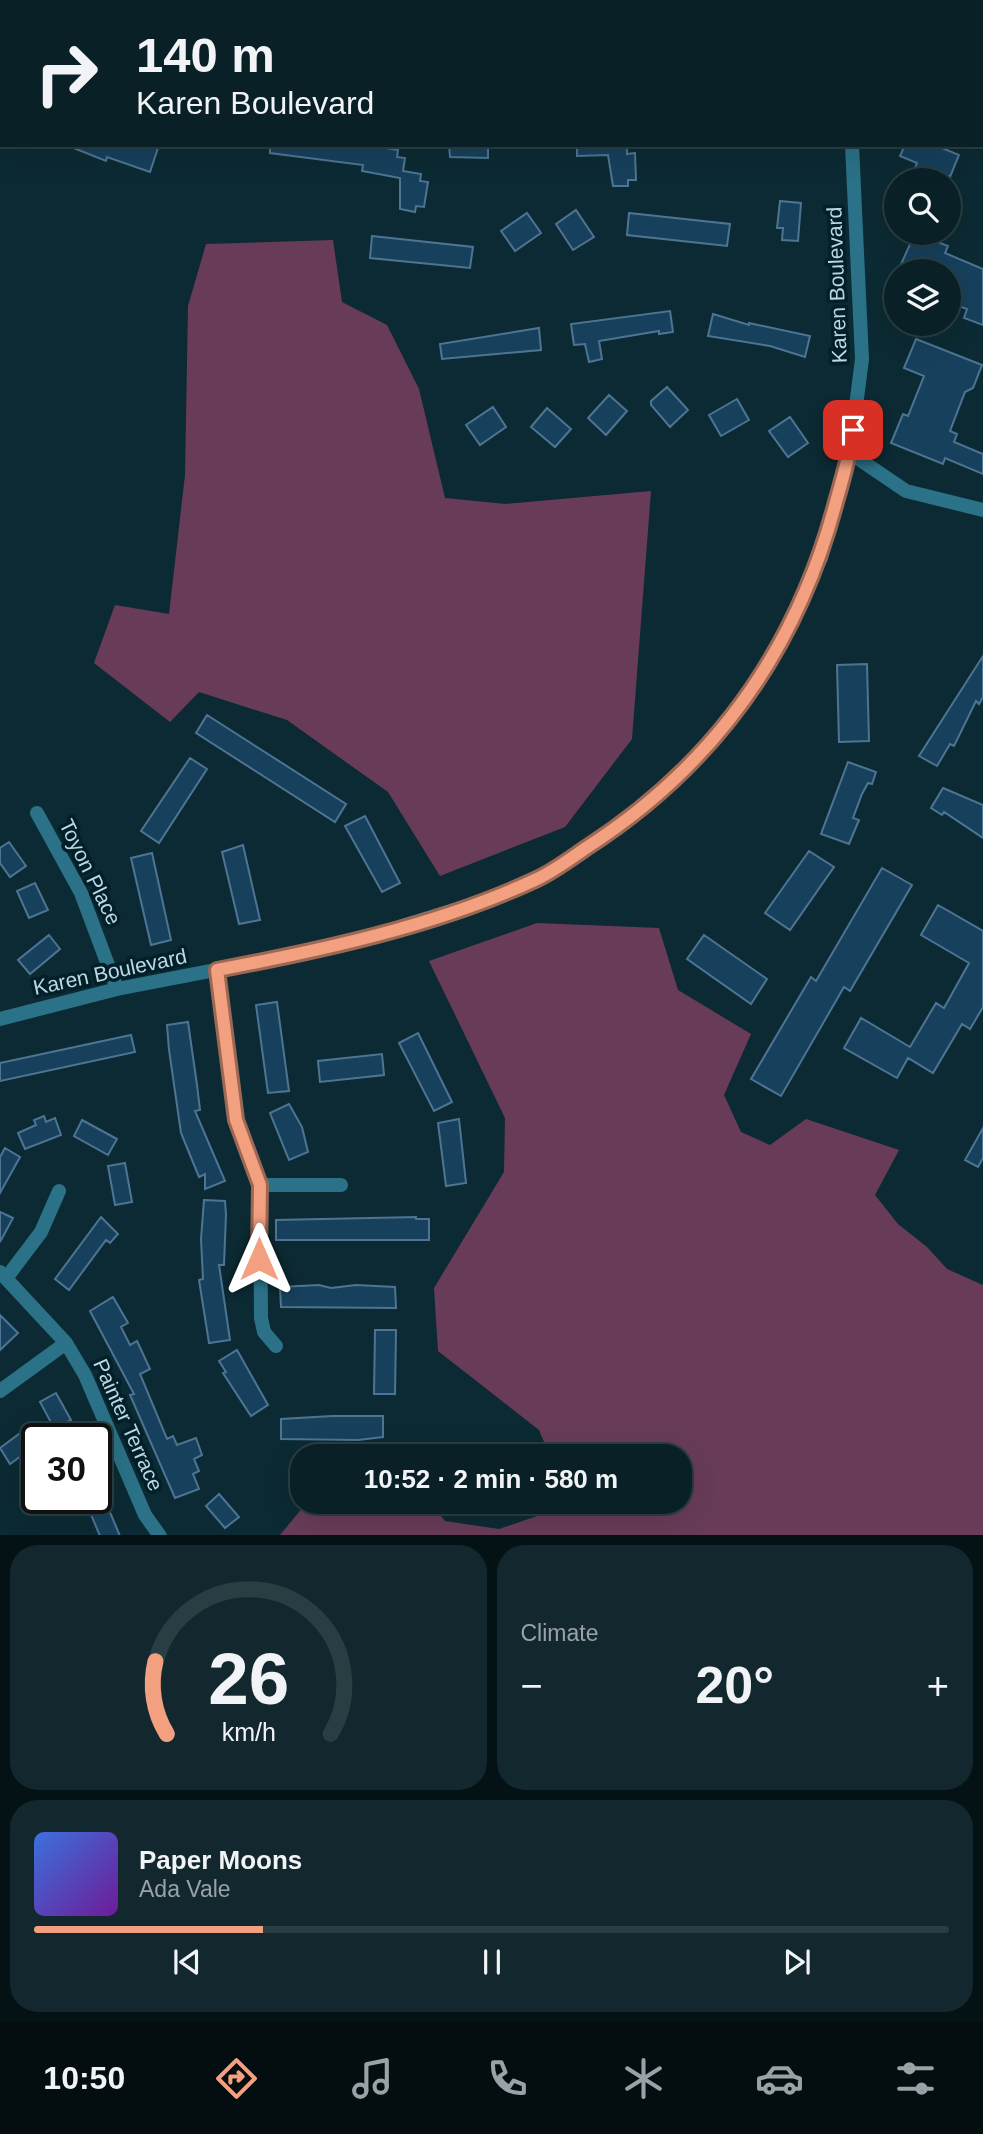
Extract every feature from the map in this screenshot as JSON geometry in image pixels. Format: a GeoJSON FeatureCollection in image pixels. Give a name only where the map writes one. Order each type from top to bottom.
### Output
{"type":"FeatureCollection","features":[{"type":"Feature","properties":{"kind":"street","name":"Karen Boulevard"},"geometry":{"type":"LineString","coordinates":[[0,1018],[117,989],[217,970],[383,932],[490,899],[540,878],[643,808],[726,726],[768,667],[821,558],[850,453],[862,359],[852,147]]}},
{"type":"Feature","properties":{"kind":"street"},"geometry":{"type":"LineString","coordinates":[[850,453],[905,491],[983,510]]}},
{"type":"Feature","properties":{"kind":"street","name":"Toyon Place"},"geometry":{"type":"LineString","coordinates":[[37,813],[81,893],[117,989]]}},
{"type":"Feature","properties":{"kind":"street"},"geometry":{"type":"LineString","coordinates":[[217,970],[236,1120],[260,1185],[261,1318],[264,1332],[276,1346]]}},
{"type":"Feature","properties":{"kind":"street"},"geometry":{"type":"LineString","coordinates":[[260,1185],[341,1185]]}},
{"type":"Feature","properties":{"kind":"street"},"geometry":{"type":"LineString","coordinates":[[4,1274],[41,1232],[59,1191]]}},
{"type":"Feature","properties":{"kind":"street","name":"Painter Terrace"},"geometry":{"type":"LineString","coordinates":[[4,1274],[66,1343],[100,1407],[145,1515],[160,1535]]}},
{"type":"Feature","properties":{"kind":"street"},"geometry":{"type":"LineString","coordinates":[[0,1391],[66,1343]]}},
{"type":"Feature","properties":{"kind":"shaded area"},"geometry":{"type":"Polygon","coordinates":[[[333,240],[342,302],[387,325],[419,389],[445,498],[505,504],[651,491],[632,739],[565,827],[440,876],[388,792],[287,720],[199,692],[170,722],[94,663],[115,605],[169,614],[185,475],[188,306],[206,244],[333,240]]]}},
{"type":"Feature","properties":{"kind":"shaded area"},"geometry":{"type":"Polygon","coordinates":[[[537,923],[659,928],[678,990],[751,1034],[724,1095],[741,1132],[770,1145],[806,1119],[899,1150],[875,1195],[898,1224],[927,1247],[947,1269],[983,1285],[983,1535],[280,1535],[297,1514],[439,1514],[445,1521],[499,1529],[543,1514],[692,1514],[692,1444],[545,1444],[539,1430],[438,1351],[434,1288],[504,1172],[505,1118],[429,961],[537,923]]]}},
{"type":"Feature","properties":{"kind":"building"},"geometry":{"type":"Polygon","coordinates":[[[71,147],[158,147],[150,172],[107,157],[106,161],[71,147]]]}},
{"type":"Feature","properties":{"kind":"building"},"geometry":{"type":"Polygon","coordinates":[[[270,147],[380,147],[398,150],[397,157],[405,158],[403,171],[421,174],[420,181],[428,182],[424,207],[416,206],[415,212],[400,209],[400,178],[362,171],[363,165],[270,153],[270,147]]]}},
{"type":"Feature","properties":{"kind":"building"},"geometry":{"type":"Polygon","coordinates":[[[449,147],[488,147],[488,158],[450,157],[449,147]]]}},
{"type":"Feature","properties":{"kind":"building"},"geometry":{"type":"Polygon","coordinates":[[[577,147],[627,147],[627,154],[635,153],[636,180],[628,180],[628,186],[613,186],[608,155],[577,156],[577,147]]]}},
{"type":"Feature","properties":{"kind":"building"},"geometry":{"type":"Polygon","coordinates":[[[904,147],[940,147],[959,155],[954,168],[915,168],[917,163],[900,156],[904,147]]]}},
{"type":"Feature","properties":{"kind":"building"},"geometry":{"type":"Polygon","coordinates":[[[780,201],[801,203],[798,241],[782,240],[783,228],[777,228],[780,201]]]}},
{"type":"Feature","properties":{"kind":"building"},"geometry":{"type":"Polygon","coordinates":[[[576,210],[594,237],[573,250],[556,224],[576,210]]]}},
{"type":"Feature","properties":{"kind":"building"},"geometry":{"type":"Polygon","coordinates":[[[527,213],[541,233],[515,251],[501,231],[527,213]]]}},
{"type":"Feature","properties":{"kind":"building"},"geometry":{"type":"Polygon","coordinates":[[[629,213],[730,224],[727,246],[627,235],[629,213]]]}},
{"type":"Feature","properties":{"kind":"building"},"geometry":{"type":"Polygon","coordinates":[[[372,236],[473,247],[470,268],[370,258],[372,236]]]}},
{"type":"Feature","properties":{"kind":"building"},"geometry":{"type":"Polygon","coordinates":[[[910,245],[945,245],[948,246],[945,253],[959,259],[903,259],[910,245]]]}},
{"type":"Feature","properties":{"kind":"building"},"geometry":{"type":"Polygon","coordinates":[[[961,260],[983,269],[983,325],[964,318],[967,309],[961,307],[961,260]]]}},
{"type":"Feature","properties":{"kind":"building"},"geometry":{"type":"Polygon","coordinates":[[[670,311],[673,332],[659,334],[659,331],[599,341],[602,359],[589,362],[585,344],[574,345],[571,324],[670,311]]]}},
{"type":"Feature","properties":{"kind":"building"},"geometry":{"type":"Polygon","coordinates":[[[713,314],[749,325],[810,336],[805,357],[770,346],[708,336],[713,314]]]}},
{"type":"Feature","properties":{"kind":"building"},"geometry":{"type":"Polygon","coordinates":[[[539,328],[541,350],[442,359],[440,344],[539,328]]]}},
{"type":"Feature","properties":{"kind":"building"},"geometry":{"type":"Polygon","coordinates":[[[916,339],[982,365],[973,388],[965,392],[950,431],[957,434],[954,442],[983,454],[983,474],[945,458],[943,464],[891,443],[903,414],[908,416],[924,376],[904,368],[916,339]]]}},
{"type":"Feature","properties":{"kind":"building"},"geometry":{"type":"Polygon","coordinates":[[[667,387],[688,410],[670,427],[651,405],[651,401],[667,387]]]}},
{"type":"Feature","properties":{"kind":"building"},"geometry":{"type":"Polygon","coordinates":[[[609,395],[627,411],[606,435],[588,418],[609,395]]]}},
{"type":"Feature","properties":{"kind":"building"},"geometry":{"type":"Polygon","coordinates":[[[737,399],[749,420],[721,436],[709,415],[737,399]]]}},
{"type":"Feature","properties":{"kind":"building"},"geometry":{"type":"Polygon","coordinates":[[[493,407],[506,427],[480,445],[466,425],[493,407]]]}},
{"type":"Feature","properties":{"kind":"building"},"geometry":{"type":"Polygon","coordinates":[[[547,408],[571,429],[555,447],[531,427],[547,408]]]}},
{"type":"Feature","properties":{"kind":"building"},"geometry":{"type":"Polygon","coordinates":[[[790,417],[808,443],[788,457],[769,431],[790,417]]]}},
{"type":"Feature","properties":{"kind":"building"},"geometry":{"type":"Polygon","coordinates":[[[983,656],[983,697],[979,704],[976,701],[954,746],[950,744],[937,766],[919,756],[983,656]]]}},
{"type":"Feature","properties":{"kind":"building"},"geometry":{"type":"Polygon","coordinates":[[[867,664],[869,741],[839,742],[837,665],[867,664]]]}},
{"type":"Feature","properties":{"kind":"building"},"geometry":{"type":"Polygon","coordinates":[[[207,715],[346,804],[335,822],[196,733],[207,715]]]}},
{"type":"Feature","properties":{"kind":"building"},"geometry":{"type":"Polygon","coordinates":[[[190,758],[207,769],[159,843],[141,831],[190,758]]]}},
{"type":"Feature","properties":{"kind":"building"},"geometry":{"type":"Polygon","coordinates":[[[848,762],[876,772],[872,784],[868,783],[862,794],[853,818],[859,820],[849,844],[821,834],[848,762]]]}},
{"type":"Feature","properties":{"kind":"building"},"geometry":{"type":"Polygon","coordinates":[[[943,788],[983,805],[983,838],[944,812],[942,815],[931,808],[943,788]]]}},
{"type":"Feature","properties":{"kind":"building"},"geometry":{"type":"Polygon","coordinates":[[[365,816],[400,883],[382,892],[345,826],[365,816]]]}},
{"type":"Feature","properties":{"kind":"building"},"geometry":{"type":"Polygon","coordinates":[[[9,842],[26,866],[10,877],[0,863],[0,848],[9,842]]]}},
{"type":"Feature","properties":{"kind":"building"},"geometry":{"type":"Polygon","coordinates":[[[243,845],[260,920],[239,924],[222,852],[243,845]]]}},
{"type":"Feature","properties":{"kind":"building"},"geometry":{"type":"Polygon","coordinates":[[[809,851],[834,867],[790,930],[765,913],[809,851]]]}},
{"type":"Feature","properties":{"kind":"building"},"geometry":{"type":"Polygon","coordinates":[[[152,853],[171,940],[151,945],[131,858],[152,853]]]}},
{"type":"Feature","properties":{"kind":"building"},"geometry":{"type":"Polygon","coordinates":[[[882,868],[912,885],[850,991],[844,987],[781,1096],[751,1079],[811,977],[816,981],[882,868]]]}},
{"type":"Feature","properties":{"kind":"building"},"geometry":{"type":"Polygon","coordinates":[[[35,883],[48,910],[29,918],[17,891],[35,883]]]}},
{"type":"Feature","properties":{"kind":"building"},"geometry":{"type":"Polygon","coordinates":[[[938,905],[983,931],[983,1007],[970,1029],[962,1024],[933,1073],[908,1058],[897,1078],[844,1048],[861,1018],[910,1047],[936,1003],[944,1008],[969,963],[921,935],[938,905]]]}},
{"type":"Feature","properties":{"kind":"building"},"geometry":{"type":"Polygon","coordinates":[[[49,935],[60,949],[30,974],[18,960],[49,935]]]}},
{"type":"Feature","properties":{"kind":"building"},"geometry":{"type":"Polygon","coordinates":[[[704,935],[767,979],[751,1004],[687,959],[704,935]]]}},
{"type":"Feature","properties":{"kind":"building"},"geometry":{"type":"Polygon","coordinates":[[[277,1002],[289,1091],[268,1093],[256,1005],[277,1002]]]}},
{"type":"Feature","properties":{"kind":"building"},"geometry":{"type":"Polygon","coordinates":[[[188,1022],[200,1110],[195,1111],[225,1181],[205,1189],[205,1174],[199,1177],[181,1133],[169,1050],[167,1025],[188,1022]]]}},
{"type":"Feature","properties":{"kind":"building"},"geometry":{"type":"Polygon","coordinates":[[[418,1033],[452,1102],[434,1111],[399,1043],[418,1033]]]}},
{"type":"Feature","properties":{"kind":"building"},"geometry":{"type":"Polygon","coordinates":[[[131,1035],[135,1052],[0,1081],[0,1063],[131,1035]]]}},
{"type":"Feature","properties":{"kind":"building"},"geometry":{"type":"Polygon","coordinates":[[[382,1054],[384,1075],[320,1082],[318,1061],[382,1054]]]}},
{"type":"Feature","properties":{"kind":"building"},"geometry":{"type":"Polygon","coordinates":[[[289,1104],[302,1127],[308,1152],[289,1160],[270,1113],[289,1104]]]}},
{"type":"Feature","properties":{"kind":"building"},"geometry":{"type":"Polygon","coordinates":[[[44,1116],[46,1122],[55,1118],[61,1135],[25,1149],[18,1133],[36,1125],[34,1120],[44,1116]]]}},
{"type":"Feature","properties":{"kind":"building"},"geometry":{"type":"Polygon","coordinates":[[[459,1119],[466,1183],[446,1186],[438,1123],[459,1119]]]}},
{"type":"Feature","properties":{"kind":"building"},"geometry":{"type":"Polygon","coordinates":[[[82,1120],[117,1139],[108,1155],[74,1136],[82,1120]]]}},
{"type":"Feature","properties":{"kind":"building"},"geometry":{"type":"Polygon","coordinates":[[[983,1128],[983,1158],[978,1167],[965,1160],[983,1128]]]}},
{"type":"Feature","properties":{"kind":"building"},"geometry":{"type":"Polygon","coordinates":[[[5,1148],[20,1157],[0,1193],[0,1157],[5,1148]]]}},
{"type":"Feature","properties":{"kind":"building"},"geometry":{"type":"Polygon","coordinates":[[[125,1163],[132,1202],[115,1205],[108,1166],[125,1163]]]}},
{"type":"Feature","properties":{"kind":"building"},"geometry":{"type":"Polygon","coordinates":[[[204,1200],[225,1201],[226,1214],[224,1265],[219,1265],[230,1340],[209,1343],[199,1280],[203,1279],[201,1239],[204,1200]]]}},
{"type":"Feature","properties":{"kind":"building"},"geometry":{"type":"Polygon","coordinates":[[[0,1212],[13,1218],[0,1242],[0,1212]]]}},
{"type":"Feature","properties":{"kind":"building"},"geometry":{"type":"Polygon","coordinates":[[[101,1217],[118,1234],[110,1243],[106,1240],[69,1290],[55,1279],[101,1217]]]}},
{"type":"Feature","properties":{"kind":"building"},"geometry":{"type":"Polygon","coordinates":[[[429,1219],[429,1240],[276,1240],[276,1220],[429,1219]]]}},
{"type":"Feature","properties":{"kind":"building"},"geometry":{"type":"Polygon","coordinates":[[[319,1285],[331,1288],[356,1285],[395,1287],[396,1308],[281,1307],[280,1287],[319,1285]]]}},
{"type":"Feature","properties":{"kind":"building"},"geometry":{"type":"Polygon","coordinates":[[[113,1297],[128,1323],[121,1327],[130,1345],[137,1341],[150,1369],[140,1374],[167,1439],[173,1436],[177,1445],[196,1438],[202,1455],[194,1459],[199,1471],[193,1474],[199,1489],[175,1498],[130,1395],[134,1394],[90,1311],[113,1297]]]}},
{"type":"Feature","properties":{"kind":"building"},"geometry":{"type":"Polygon","coordinates":[[[0,1315],[18,1333],[0,1350],[0,1315]]]}},
{"type":"Feature","properties":{"kind":"building"},"geometry":{"type":"Polygon","coordinates":[[[375,1330],[396,1330],[395,1394],[374,1394],[375,1330]]]}},
{"type":"Feature","properties":{"kind":"building"},"geometry":{"type":"Polygon","coordinates":[[[237,1350],[268,1405],[251,1416],[223,1373],[226,1372],[219,1361],[237,1350]]]}},
{"type":"Feature","properties":{"kind":"building"},"geometry":{"type":"Polygon","coordinates":[[[56,1393],[71,1420],[51,1423],[40,1402],[56,1393]]]}},
{"type":"Feature","properties":{"kind":"building"},"geometry":{"type":"Polygon","coordinates":[[[383,1416],[383,1437],[358,1440],[281,1439],[281,1419],[383,1416]]]}},
{"type":"Feature","properties":{"kind":"building"},"geometry":{"type":"Polygon","coordinates":[[[21,1432],[21,1456],[10,1464],[0,1448],[21,1432]]]}},
{"type":"Feature","properties":{"kind":"building"},"geometry":{"type":"Polygon","coordinates":[[[219,1494],[239,1517],[225,1528],[206,1506],[219,1494]]]}},
{"type":"Feature","properties":{"kind":"building"},"geometry":{"type":"Polygon","coordinates":[[[91,1514],[111,1514],[120,1535],[100,1535],[91,1514]]]}},
{"type":"Feature","properties":{"kind":"route"},"geometry":{"type":"LineString","coordinates":[[259,1259],[260,1185],[236,1120],[217,970],[288,956],[383,932],[490,899],[540,878],[643,808],[726,726],[768,667],[821,558],[850,453],[853,430]]}}]}
